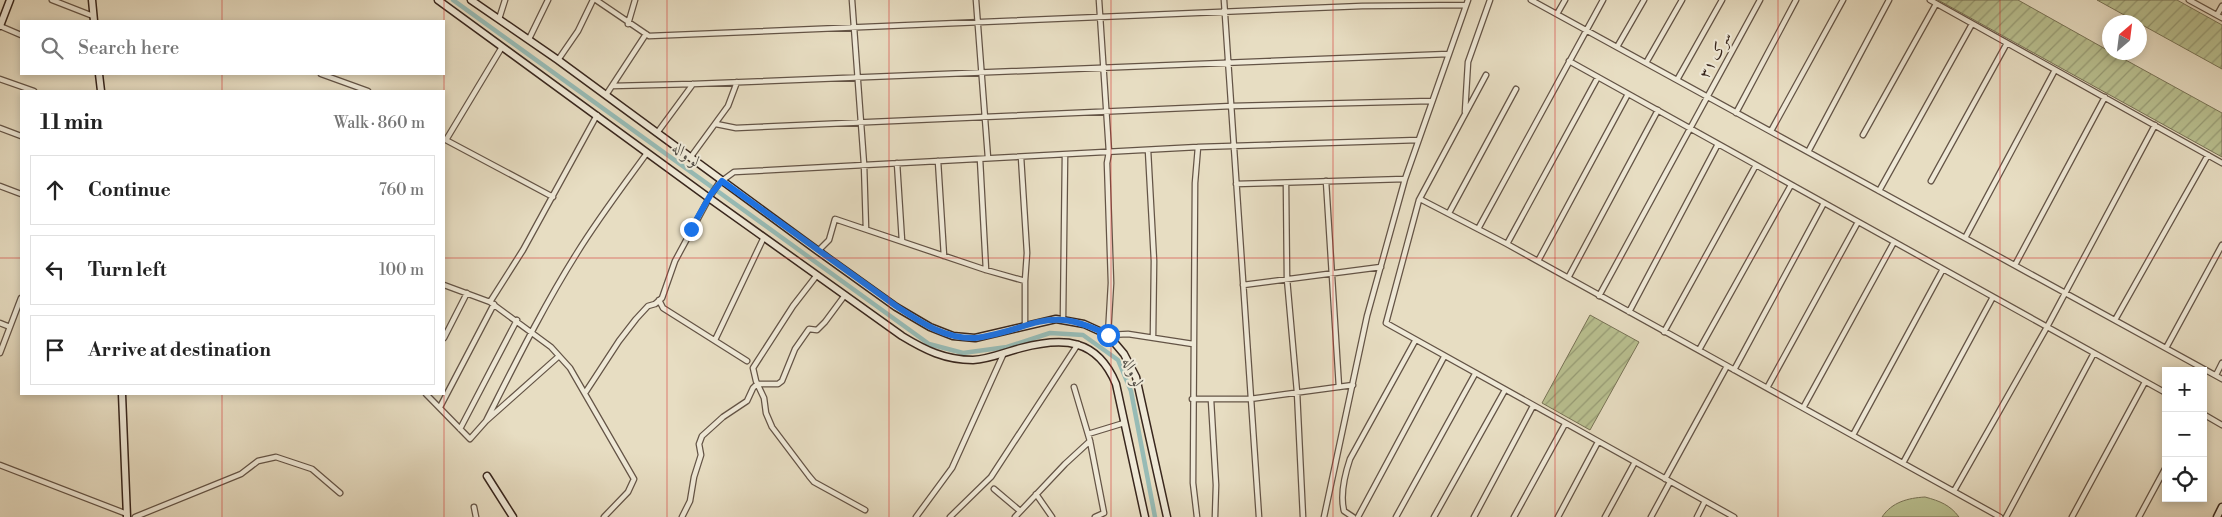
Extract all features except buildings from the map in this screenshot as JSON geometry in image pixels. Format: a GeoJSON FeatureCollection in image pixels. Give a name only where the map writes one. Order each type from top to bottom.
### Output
{"type":"FeatureCollection","features":[{"type":"Feature","properties":{"kind":"street"},"geometry":{"type":"LineString","coordinates":[[10,0],[0,26],[20,35]]}},
{"type":"Feature","properties":{"kind":"street"},"geometry":{"type":"LineString","coordinates":[[52,0],[93,19],[92,0]]}},
{"type":"Feature","properties":{"kind":"street"},"geometry":{"type":"LineString","coordinates":[[438,0],[764,237],[927,351],[949,358],[974,360],[1003,355],[1020,348],[1062,341],[1088,348],[1110,370],[1116,384],[1145,517]]}},
{"type":"Feature","properties":{"kind":"street"},"geometry":{"type":"LineString","coordinates":[[471,0],[529,39],[657,132],[721,182],[914,318],[953,336],[964,338],[985,336],[1025,324],[1063,319],[1084,324],[1108,335],[1124,354],[1136,377],[1167,517]]}},
{"type":"Feature","properties":{"kind":"street"},"geometry":{"type":"LineString","coordinates":[[499,19],[505,0]]}},
{"type":"Feature","properties":{"kind":"street"},"geometry":{"type":"LineString","coordinates":[[529,39],[548,0]]}},
{"type":"Feature","properties":{"kind":"street"},"geometry":{"type":"LineString","coordinates":[[558,60],[578,31],[594,0],[649,36],[1467,2],[1405,180],[1367,316],[1324,517]]}},
{"type":"Feature","properties":{"kind":"street"},"geometry":{"type":"LineString","coordinates":[[628,24],[635,0]]}},
{"type":"Feature","properties":{"kind":"street"},"geometry":{"type":"LineString","coordinates":[[852,0],[864,164],[866,229]]}},
{"type":"Feature","properties":{"kind":"street"},"geometry":{"type":"LineString","coordinates":[[976,0],[988,158]]}},
{"type":"Feature","properties":{"kind":"street"},"geometry":{"type":"LineString","coordinates":[[1099,0],[1108,152],[1111,283],[1108,335]]}},
{"type":"Feature","properties":{"kind":"street"},"geometry":{"type":"LineString","coordinates":[[1224,0],[1259,517]]}},
{"type":"Feature","properties":{"kind":"street"},"geometry":{"type":"LineString","coordinates":[[1465,113],[1468,62],[1490,0]]}},
{"type":"Feature","properties":{"kind":"street"},"geometry":{"type":"LineString","coordinates":[[1531,0],[2222,379]]}},
{"type":"Feature","properties":{"kind":"street"},"geometry":{"type":"LineString","coordinates":[[1557,14],[1565,0]]}},
{"type":"Feature","properties":{"kind":"street"},"geometry":{"type":"LineString","coordinates":[[1478,229],[1603,0]]}},
{"type":"Feature","properties":{"kind":"street"},"geometry":{"type":"LineString","coordinates":[[1618,48],[1644,0]]}},
{"type":"Feature","properties":{"kind":"street"},"geometry":{"type":"LineString","coordinates":[[1646,63],[1682,0]]}},
{"type":"Feature","properties":{"kind":"street"},"geometry":{"type":"LineString","coordinates":[[1677,80],[1722,0]]}},
{"type":"Feature","properties":{"kind":"street","name":"سرک ۳۱"},"geometry":{"type":"LineString","coordinates":[[1598,296],[1760,0]]}},
{"type":"Feature","properties":{"kind":"street"},"geometry":{"type":"LineString","coordinates":[[1736,112],[1796,0]]}},
{"type":"Feature","properties":{"kind":"street"},"geometry":{"type":"LineString","coordinates":[[1771,131],[1843,0]]}},
{"type":"Feature","properties":{"kind":"street"},"geometry":{"type":"LineString","coordinates":[[1808,152],[1889,0]]}},
{"type":"Feature","properties":{"kind":"street"},"geometry":{"type":"LineString","coordinates":[[1930,0],[2222,162]]}},
{"type":"Feature","properties":{"kind":"street"},"geometry":{"type":"LineString","coordinates":[[2189,0],[2220,17],[2222,6]]}},
{"type":"Feature","properties":{"kind":"street"},"geometry":{"type":"LineString","coordinates":[[1864,135],[1936,4]]}},
{"type":"Feature","properties":{"kind":"street"},"geometry":{"type":"LineString","coordinates":[[1879,191],[1972,24]]}},
{"type":"Feature","properties":{"kind":"street"},"geometry":{"type":"LineString","coordinates":[[606,95],[646,34]]}},
{"type":"Feature","properties":{"kind":"street"},"geometry":{"type":"LineString","coordinates":[[1931,180],[2008,43]]}},
{"type":"Feature","properties":{"kind":"street"},"geometry":{"type":"LineString","coordinates":[[502,48],[445,139],[553,197]]}},
{"type":"Feature","properties":{"kind":"street"},"geometry":{"type":"LineString","coordinates":[[612,86],[1448,54]]}},
{"type":"Feature","properties":{"kind":"street"},"geometry":{"type":"LineString","coordinates":[[1569,61],[2162,391]]}},
{"type":"Feature","properties":{"kind":"street"},"geometry":{"type":"LineString","coordinates":[[1965,238],[2055,70]]}},
{"type":"Feature","properties":{"kind":"street"},"geometry":{"type":"LineString","coordinates":[[99,75],[101,90]]}},
{"type":"Feature","properties":{"kind":"street"},"geometry":{"type":"LineString","coordinates":[[324,75],[365,90]]}},
{"type":"Feature","properties":{"kind":"street"},"geometry":{"type":"LineString","coordinates":[[1486,75],[1420,199],[1386,321],[1387,325],[1734,517]]}},
{"type":"Feature","properties":{"kind":"street"},"geometry":{"type":"LineString","coordinates":[[1507,244],[1598,77]]}},
{"type":"Feature","properties":{"kind":"street"},"geometry":{"type":"LineString","coordinates":[[0,78],[31,90]]}},
{"type":"Feature","properties":{"kind":"street"},"geometry":{"type":"LineString","coordinates":[[690,158],[728,106],[737,82]]}},
{"type":"Feature","properties":{"kind":"street"},"geometry":{"type":"LineString","coordinates":[[657,132],[693,84]]}},
{"type":"Feature","properties":{"kind":"street"},"geometry":{"type":"LineString","coordinates":[[1449,213],[1516,89]]}},
{"type":"Feature","properties":{"kind":"street"},"geometry":{"type":"LineString","coordinates":[[1538,262],[1628,94]]}},
{"type":"Feature","properties":{"kind":"street"},"geometry":{"type":"LineString","coordinates":[[2015,265],[2105,98]]}},
{"type":"Feature","properties":{"kind":"street"},"geometry":{"type":"LineString","coordinates":[[716,124],[736,128],[1232,106],[1431,102]]}},
{"type":"Feature","properties":{"kind":"street"},"geometry":{"type":"LineString","coordinates":[[1568,278],[1658,110]]}},
{"type":"Feature","properties":{"kind":"street"},"geometry":{"type":"LineString","coordinates":[[440,407],[492,303],[524,250],[597,115]]}},
{"type":"Feature","properties":{"kind":"street"},"geometry":{"type":"LineString","coordinates":[[1954,491],[2047,327],[2155,125]]}},
{"type":"Feature","properties":{"kind":"street"},"geometry":{"type":"LineString","coordinates":[[0,128],[20,136]]}},
{"type":"Feature","properties":{"kind":"street"},"geometry":{"type":"LineString","coordinates":[[747,360],[662,308],[660,300],[675,261],[710,196],[721,182],[734,172],[1234,145],[1418,140]]}},
{"type":"Feature","properties":{"kind":"street"},"geometry":{"type":"LineString","coordinates":[[1629,312],[1718,144]]}},
{"type":"Feature","properties":{"kind":"street"},"geometry":{"type":"LineString","coordinates":[[1197,517],[1193,483],[1192,399],[1198,147]]}},
{"type":"Feature","properties":{"kind":"street"},"geometry":{"type":"LineString","coordinates":[[1148,150],[1154,261],[1153,337]]}},
{"type":"Feature","properties":{"kind":"street"},"geometry":{"type":"LineString","coordinates":[[486,421],[531,330],[591,231],[647,153]]}},
{"type":"Feature","properties":{"kind":"street"},"geometry":{"type":"LineString","coordinates":[[2115,320],[2208,154]]}},
{"type":"Feature","properties":{"kind":"street"},"geometry":{"type":"LineString","coordinates":[[1063,319],[1065,155]]}},
{"type":"Feature","properties":{"kind":"street"},"geometry":{"type":"LineString","coordinates":[[1021,157],[1026,243],[1025,324]]}},
{"type":"Feature","properties":{"kind":"street"},"geometry":{"type":"LineString","coordinates":[[980,159],[986,270]]}},
{"type":"Feature","properties":{"kind":"street"},"geometry":{"type":"LineString","coordinates":[[938,161],[944,256]]}},
{"type":"Feature","properties":{"kind":"street"},"geometry":{"type":"LineString","coordinates":[[896,163],[902,241]]}},
{"type":"Feature","properties":{"kind":"street"},"geometry":{"type":"LineString","coordinates":[[1664,332],[1756,165]]}},
{"type":"Feature","properties":{"kind":"street"},"geometry":{"type":"LineString","coordinates":[[1236,184],[1405,180]]}},
{"type":"Feature","properties":{"kind":"street"},"geometry":{"type":"LineString","coordinates":[[1286,182],[1287,278],[1303,517]]}},
{"type":"Feature","properties":{"kind":"street"},"geometry":{"type":"LineString","coordinates":[[1326,182],[1339,387]]}},
{"type":"Feature","properties":{"kind":"street"},"geometry":{"type":"LineString","coordinates":[[1699,350],[1791,185]]}},
{"type":"Feature","properties":{"kind":"street"},"geometry":{"type":"LineString","coordinates":[[0,186],[20,194]]}},
{"type":"Feature","properties":{"kind":"street"},"geometry":{"type":"LineString","coordinates":[[1420,199],[1507,244],[2000,517]]}},
{"type":"Feature","properties":{"kind":"street"},"geometry":{"type":"LineString","coordinates":[[1734,370],[1824,203]]}},
{"type":"Feature","properties":{"kind":"street"},"geometry":{"type":"LineString","coordinates":[[818,251],[829,240],[835,220],[1025,281]]}},
{"type":"Feature","properties":{"kind":"street"},"geometry":{"type":"LineString","coordinates":[[1767,388],[1858,222]]}},
{"type":"Feature","properties":{"kind":"street"},"geometry":{"type":"LineString","coordinates":[[715,340],[764,237]]}},
{"type":"Feature","properties":{"kind":"street"},"geometry":{"type":"LineString","coordinates":[[1803,408],[1894,242]]}},
{"type":"Feature","properties":{"kind":"street"},"geometry":{"type":"LineString","coordinates":[[2166,348],[2222,245]]}},
{"type":"Feature","properties":{"kind":"street"},"geometry":{"type":"LineString","coordinates":[[1243,285],[1381,266]]}},
{"type":"Feature","properties":{"kind":"street"},"geometry":{"type":"LineString","coordinates":[[1853,435],[1943,269]]}},
{"type":"Feature","properties":{"kind":"street"},"geometry":{"type":"LineString","coordinates":[[817,275],[793,306],[753,368],[772,427],[809,476],[814,482],[864,510]]}},
{"type":"Feature","properties":{"kind":"street"},"geometry":{"type":"LineString","coordinates":[[445,285],[492,303],[531,330],[570,368],[634,479],[628,492],[604,517]]}},
{"type":"Feature","properties":{"kind":"street"},"geometry":{"type":"LineString","coordinates":[[445,336],[467,293]]}},
{"type":"Feature","properties":{"kind":"street"},"geometry":{"type":"LineString","coordinates":[[682,517],[690,501],[694,477],[701,455],[699,444],[702,436],[723,417],[747,401],[752,388],[757,384],[778,384],[782,381],[802,337],[809,329],[817,330],[845,295]]}},
{"type":"Feature","properties":{"kind":"street"},"geometry":{"type":"LineString","coordinates":[[1903,463],[1994,297]]}},
{"type":"Feature","properties":{"kind":"street"},"geometry":{"type":"LineString","coordinates":[[585,393],[619,341],[636,319],[648,306],[660,300]]}},
{"type":"Feature","properties":{"kind":"street"},"geometry":{"type":"LineString","coordinates":[[0,353],[20,301]]}},
{"type":"Feature","properties":{"kind":"street"},"geometry":{"type":"LineString","coordinates":[[460,429],[517,320]]}},
{"type":"Feature","properties":{"kind":"street"},"geometry":{"type":"LineString","coordinates":[[0,323],[10,327]]}},
{"type":"Feature","properties":{"kind":"street"},"geometry":{"type":"LineString","coordinates":[[1108,335],[1128,334],[1193,344]]}},
{"type":"Feature","properties":{"kind":"street"},"geometry":{"type":"LineString","coordinates":[[1353,517],[1344,511],[1342,505],[1347,468],[1416,341]]}},
{"type":"Feature","properties":{"kind":"street"},"geometry":{"type":"LineString","coordinates":[[950,517],[991,477],[1078,344]]}},
{"type":"Feature","properties":{"kind":"street"},"geometry":{"type":"LineString","coordinates":[[2006,517],[2094,353]]}},
{"type":"Feature","properties":{"kind":"street"},"geometry":{"type":"LineString","coordinates":[[916,517],[952,468],[1003,355]]}},
{"type":"Feature","properties":{"kind":"street"},"geometry":{"type":"LineString","coordinates":[[427,395],[470,439],[486,421],[559,356]]}},
{"type":"Feature","properties":{"kind":"street"},"geometry":{"type":"LineString","coordinates":[[1358,517],[1444,357]]}},
{"type":"Feature","properties":{"kind":"street"},"geometry":{"type":"LineString","coordinates":[[2216,375],[2222,363]]}},
{"type":"Feature","properties":{"kind":"street"},"geometry":{"type":"LineString","coordinates":[[1650,517],[1727,366]]}},
{"type":"Feature","properties":{"kind":"street"},"geometry":{"type":"LineString","coordinates":[[1396,517],[1475,374]]}},
{"type":"Feature","properties":{"kind":"street"},"geometry":{"type":"LineString","coordinates":[[2072,517],[2145,382]]}},
{"type":"Feature","properties":{"kind":"street"},"geometry":{"type":"LineString","coordinates":[[1192,399],[1250,399],[1352,385]]}},
{"type":"Feature","properties":{"kind":"street"},"geometry":{"type":"LineString","coordinates":[[1074,387],[1090,441],[1104,513],[1095,517]]}},
{"type":"Feature","properties":{"kind":"street"},"geometry":{"type":"LineString","coordinates":[[1434,517],[1505,390]]}},
{"type":"Feature","properties":{"kind":"street"},"geometry":{"type":"LineString","coordinates":[[0,465],[127,515],[122,395]]}},
{"type":"Feature","properties":{"kind":"street"},"geometry":{"type":"LineString","coordinates":[[1211,400],[1216,485],[1215,517]]}},
{"type":"Feature","properties":{"kind":"street"},"geometry":{"type":"LineString","coordinates":[[1474,517],[1533,406]]}},
{"type":"Feature","properties":{"kind":"street"},"geometry":{"type":"LineString","coordinates":[[2207,416],[2222,424]]}},
{"type":"Feature","properties":{"kind":"street"},"geometry":{"type":"LineString","coordinates":[[1088,434],[1124,423]]}},
{"type":"Feature","properties":{"kind":"street"},"geometry":{"type":"LineString","coordinates":[[1514,517],[1565,424]]}},
{"type":"Feature","properties":{"kind":"street"},"geometry":{"type":"LineString","coordinates":[[1015,517],[1090,441]]}},
{"type":"Feature","properties":{"kind":"street"},"geometry":{"type":"LineString","coordinates":[[1558,517],[1598,442]]}},
{"type":"Feature","properties":{"kind":"street"},"geometry":{"type":"LineString","coordinates":[[135,517],[241,474],[258,461],[276,457],[312,468],[340,493]]}},
{"type":"Feature","properties":{"kind":"street"},"geometry":{"type":"LineString","coordinates":[[1605,517],[1635,462]]}},
{"type":"Feature","properties":{"kind":"street"},"geometry":{"type":"LineString","coordinates":[[2139,517],[2162,474]]}},
{"type":"Feature","properties":{"kind":"street"},"geometry":{"type":"LineString","coordinates":[[487,476],[513,517]]}},
{"type":"Feature","properties":{"kind":"street"},"geometry":{"type":"LineString","coordinates":[[994,489],[1020,511]]}},
{"type":"Feature","properties":{"kind":"street"},"geometry":{"type":"LineString","coordinates":[[1036,494],[1052,517]]}},
{"type":"Feature","properties":{"kind":"street"},"geometry":{"type":"LineString","coordinates":[[1697,517],[1705,501]]}},
{"type":"Feature","properties":{"kind":"street"},"geometry":{"type":"LineString","coordinates":[[474,507],[476,517]]}},
{"type":"Feature","properties":{"kind":"street"},"geometry":{"type":"LineString","coordinates":[[2217,517],[2222,507]]}},
{"type":"Feature","properties":{"kind":"green space"},"geometry":{"type":"Polygon","coordinates":[[[1938,0],[2018,0],[2102,47],[2102,60],[2126,60],[2222,113],[2222,157],[1938,0]]]}},
{"type":"Feature","properties":{"kind":"green space"},"geometry":{"type":"Polygon","coordinates":[[[2097,0],[2177,0],[2222,25],[2222,69],[2147,28],[2147,15],[2124,15],[2097,0]]]}},
{"type":"Feature","properties":{"kind":"green space"},"geometry":{"type":"Polygon","coordinates":[[[1590,315],[1639,342],[1590,430],[1542,403],[1590,315]]]}},
{"type":"Feature","properties":{"kind":"green space"},"geometry":{"type":"Polygon","coordinates":[[[1925,497],[1944,504],[1959,517],[1882,517],[1896,504],[1913,498],[1925,497]]]}},
{"type":"Feature","properties":{"kind":"waterway","name":"لو واله"},"geometry":{"type":"LineString","coordinates":[[453,0],[929,344],[963,353],[1007,347],[1050,333],[1083,335],[1118,360],[1131,391],[1155,517]]}},
{"type":"Feature","properties":{"kind":"route"},"geometry":{"type":"LineString","coordinates":[[691,229],[711,194],[722,181],[896,306],[914,318],[942,332],[964,338],[975,338],[1025,324],[1063,319],[1084,324],[1108,335]]}}]}
